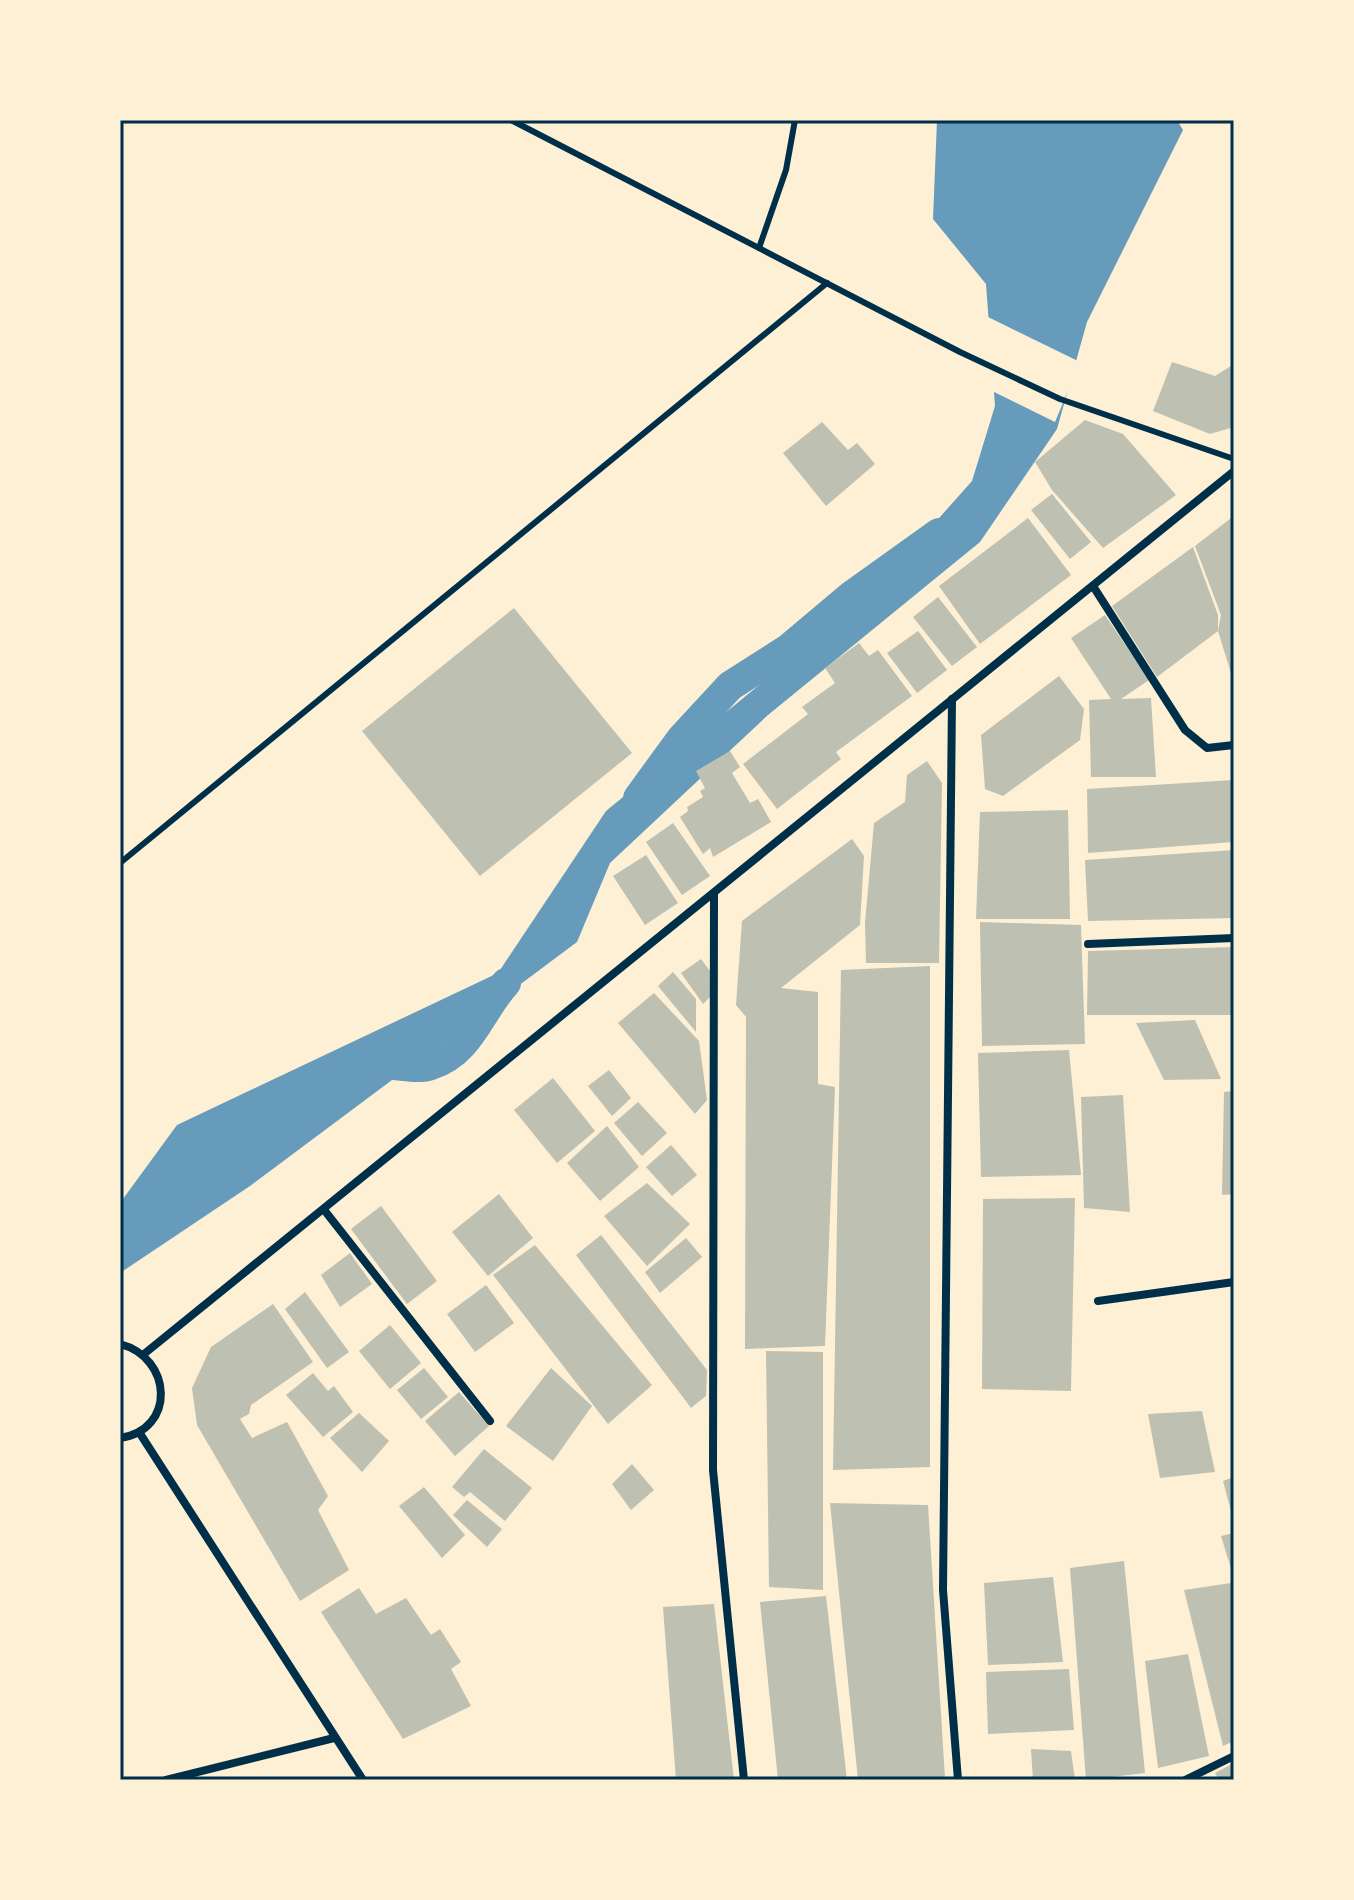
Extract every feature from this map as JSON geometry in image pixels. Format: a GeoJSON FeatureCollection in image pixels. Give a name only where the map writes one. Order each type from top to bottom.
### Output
{"type":"FeatureCollection","features":[{"type":"Feature","properties":{"kind":"street"},"geometry":{"type":"LineString","coordinates":[[144,1354],[325,1211],[1234,471]]}},
{"type":"Feature","properties":{"kind":"street"},"geometry":{"type":"LineString","coordinates":[[1093,586],[1185,730],[1207,748],[1234,745]]}},
{"type":"Feature","properties":{"kind":"street"},"geometry":{"type":"LineString","coordinates":[[952,699],[943,1590],[958,1780]]}},
{"type":"Feature","properties":{"kind":"street"},"geometry":{"type":"LineString","coordinates":[[714,894],[713,1470],[744,1780]]}},
{"type":"Feature","properties":{"kind":"street"},"geometry":{"type":"LineString","coordinates":[[1088,944],[1234,938]]}},
{"type":"Feature","properties":{"kind":"street"},"geometry":{"type":"LineString","coordinates":[[325,1211],[490,1421]]}},
{"type":"Feature","properties":{"kind":"street"},"geometry":{"type":"LineString","coordinates":[[1098,1301],[1234,1282]]}},
{"type":"Feature","properties":{"kind":"street"},"geometry":{"type":"LineString","coordinates":[[120,1344],[144,1354],[154,1366],[162,1394],[158,1409],[139,1432],[120,1438]]}},
{"type":"Feature","properties":{"kind":"street"},"geometry":{"type":"LineString","coordinates":[[139,1432],[363,1780]]}},
{"type":"Feature","properties":{"kind":"street"},"geometry":{"type":"LineString","coordinates":[[166,1780],[334,1738]]}},
{"type":"Feature","properties":{"kind":"street"},"geometry":{"type":"LineString","coordinates":[[1185,1780],[1234,1756]]}},
{"type":"Feature","properties":{"kind":"lane"},"geometry":{"type":"LineString","coordinates":[[511,120],[960,352],[1060,399],[1234,459]]}},
{"type":"Feature","properties":{"kind":"lane"},"geometry":{"type":"LineString","coordinates":[[759,248],[786,170],[795,120]]}},
{"type":"Feature","properties":{"kind":"lane"},"geometry":{"type":"LineString","coordinates":[[120,863],[827,283]]}},
{"type":"Feature","properties":{"kind":"water"},"geometry":{"type":"Polygon","coordinates":[[[937,120],[1177,120],[1183,130],[1087,322],[1057,429],[980,542],[768,715],[610,863],[577,942],[250,1186],[120,1273],[120,1203],[177,1125],[498,973],[606,811],[876,589],[972,481],[995,406],[986,284],[933,219],[937,120]]]}},
{"type":"Feature","properties":{"kind":"pier"},"geometry":{"type":"Polygon","coordinates":[[[984,315],[1080,362],[1055,422],[990,390],[984,315]]]}},
{"type":"Feature","properties":{"kind":"building"},"geometry":{"type":"Polygon","coordinates":[[[1172,362],[1215,376],[1234,364],[1234,427],[1210,434],[1153,411],[1172,362]]]}},
{"type":"Feature","properties":{"kind":"building"},"geometry":{"type":"Polygon","coordinates":[[[1085,420],[1123,434],[1176,495],[1103,548],[1052,490],[1035,462],[1085,420]]]}},
{"type":"Feature","properties":{"kind":"building"},"geometry":{"type":"Polygon","coordinates":[[[822,422],[848,450],[857,443],[875,464],[826,506],[783,453],[822,422]]]}},
{"type":"Feature","properties":{"kind":"building"},"geometry":{"type":"Polygon","coordinates":[[[1052,494],[1091,542],[1070,559],[1031,510],[1052,494]]]}},
{"type":"Feature","properties":{"kind":"building"},"geometry":{"type":"Polygon","coordinates":[[[1028,518],[1071,575],[980,644],[939,586],[1028,518]]]}},
{"type":"Feature","properties":{"kind":"building"},"geometry":{"type":"Polygon","coordinates":[[[1231,518],[1234,683],[1218,631],[1221,615],[1195,546],[1231,518]]]}},
{"type":"Feature","properties":{"kind":"building"},"geometry":{"type":"Polygon","coordinates":[[[1193,547],[1218,615],[1218,631],[1157,677],[1112,606],[1193,547]]]}},
{"type":"Feature","properties":{"kind":"building"},"geometry":{"type":"Polygon","coordinates":[[[938,597],[977,647],[952,666],[913,617],[938,597]]]}},
{"type":"Feature","properties":{"kind":"building"},"geometry":{"type":"Polygon","coordinates":[[[514,608],[632,753],[480,876],[362,731],[514,608]]]}},
{"type":"Feature","properties":{"kind":"building"},"geometry":{"type":"Polygon","coordinates":[[[1105,615],[1149,680],[1121,699],[1151,698],[1156,777],[1091,777],[1089,700],[1111,699],[1071,638],[1105,615]]]}},
{"type":"Feature","properties":{"kind":"building"},"geometry":{"type":"Polygon","coordinates":[[[918,631],[947,670],[917,693],[887,653],[918,631]]]}},
{"type":"Feature","properties":{"kind":"building"},"geometry":{"type":"Polygon","coordinates":[[[859,643],[869,656],[878,650],[912,696],[836,752],[841,759],[777,809],[743,764],[808,714],[802,707],[835,683],[825,668],[859,643]]]}},
{"type":"Feature","properties":{"kind":"building"},"geometry":{"type":"Polygon","coordinates":[[[1059,676],[1084,709],[1080,740],[1003,796],[985,789],[981,735],[1059,676]]]}},
{"type":"Feature","properties":{"kind":"building"},"geometry":{"type":"Polygon","coordinates":[[[730,751],[740,767],[732,773],[750,803],[758,799],[771,822],[713,857],[710,848],[703,854],[680,817],[688,811],[687,807],[703,797],[700,791],[705,788],[696,771],[730,751]]]}},
{"type":"Feature","properties":{"kind":"building"},"geometry":{"type":"Polygon","coordinates":[[[927,761],[942,783],[939,963],[866,963],[865,923],[874,823],[905,802],[907,775],[927,761]]]}},
{"type":"Feature","properties":{"kind":"building"},"geometry":{"type":"Polygon","coordinates":[[[1234,780],[1234,842],[1088,853],[1087,789],[1234,780]]]}},
{"type":"Feature","properties":{"kind":"building"},"geometry":{"type":"Polygon","coordinates":[[[1068,810],[1070,919],[976,919],[980,812],[1068,810]]]}},
{"type":"Feature","properties":{"kind":"building"},"geometry":{"type":"Polygon","coordinates":[[[673,823],[710,876],[682,895],[646,842],[673,823]]]}},
{"type":"Feature","properties":{"kind":"building"},"geometry":{"type":"Polygon","coordinates":[[[852,839],[864,856],[860,925],[781,988],[818,992],[818,1084],[835,1087],[825,1346],[745,1349],[746,1017],[736,1005],[742,921],[852,839]]]}},
{"type":"Feature","properties":{"kind":"building"},"geometry":{"type":"Polygon","coordinates":[[[1234,850],[1234,918],[1088,921],[1085,860],[1234,850]]]}},
{"type":"Feature","properties":{"kind":"building"},"geometry":{"type":"Polygon","coordinates":[[[646,855],[678,903],[645,925],[613,876],[646,855]]]}},
{"type":"Feature","properties":{"kind":"building"},"geometry":{"type":"Polygon","coordinates":[[[980,922],[1081,925],[1085,1044],[982,1046],[980,922]]]}},
{"type":"Feature","properties":{"kind":"building"},"geometry":{"type":"Polygon","coordinates":[[[1234,947],[1234,1015],[1087,1015],[1088,951],[1234,947]]]}},
{"type":"Feature","properties":{"kind":"building"},"geometry":{"type":"Polygon","coordinates":[[[701,959],[710,971],[710,997],[703,1004],[681,973],[701,959]]]}},
{"type":"Feature","properties":{"kind":"building"},"geometry":{"type":"Polygon","coordinates":[[[930,966],[930,1467],[833,1470],[841,970],[930,966]]]}},
{"type":"Feature","properties":{"kind":"building"},"geometry":{"type":"Polygon","coordinates":[[[673,972],[696,999],[696,1032],[658,986],[673,972]]]}},
{"type":"Feature","properties":{"kind":"building"},"geometry":{"type":"Polygon","coordinates":[[[654,993],[699,1041],[707,1100],[695,1114],[618,1023],[654,993]]]}},
{"type":"Feature","properties":{"kind":"building"},"geometry":{"type":"Polygon","coordinates":[[[1195,1020],[1221,1079],[1164,1080],[1136,1023],[1195,1020]]]}},
{"type":"Feature","properties":{"kind":"building"},"geometry":{"type":"Polygon","coordinates":[[[1069,1050],[1081,1175],[981,1177],[978,1053],[1069,1050]]]}},
{"type":"Feature","properties":{"kind":"building"},"geometry":{"type":"Polygon","coordinates":[[[609,1070],[631,1098],[612,1116],[588,1086],[609,1070]]]}},
{"type":"Feature","properties":{"kind":"building"},"geometry":{"type":"Polygon","coordinates":[[[553,1078],[595,1131],[557,1163],[514,1110],[553,1078]]]}},
{"type":"Feature","properties":{"kind":"building"},"geometry":{"type":"Polygon","coordinates":[[[1234,1091],[1234,1194],[1222,1195],[1224,1092],[1234,1091]]]}},
{"type":"Feature","properties":{"kind":"building"},"geometry":{"type":"Polygon","coordinates":[[[1123,1095],[1130,1212],[1084,1208],[1081,1097],[1123,1095]]]}},
{"type":"Feature","properties":{"kind":"building"},"geometry":{"type":"Polygon","coordinates":[[[638,1102],[667,1133],[642,1156],[614,1123],[638,1102]]]}},
{"type":"Feature","properties":{"kind":"building"},"geometry":{"type":"Polygon","coordinates":[[[607,1126],[639,1167],[600,1201],[567,1163],[607,1126]]]}},
{"type":"Feature","properties":{"kind":"building"},"geometry":{"type":"Polygon","coordinates":[[[671,1145],[697,1175],[672,1196],[646,1167],[671,1145]]]}},
{"type":"Feature","properties":{"kind":"building"},"geometry":{"type":"Polygon","coordinates":[[[647,1183],[690,1224],[647,1266],[604,1216],[647,1183]]]}},
{"type":"Feature","properties":{"kind":"building"},"geometry":{"type":"Polygon","coordinates":[[[499,1194],[533,1238],[488,1276],[452,1232],[499,1194]]]}},
{"type":"Feature","properties":{"kind":"building"},"geometry":{"type":"Polygon","coordinates":[[[1075,1198],[1071,1391],[982,1389],[983,1199],[1075,1198]]]}},
{"type":"Feature","properties":{"kind":"building"},"geometry":{"type":"Polygon","coordinates":[[[381,1206],[437,1281],[407,1304],[351,1229],[381,1206]]]}},
{"type":"Feature","properties":{"kind":"building"},"geometry":{"type":"Polygon","coordinates":[[[601,1235],[707,1370],[706,1396],[691,1408],[576,1255],[601,1235]]]}},
{"type":"Feature","properties":{"kind":"building"},"geometry":{"type":"Polygon","coordinates":[[[686,1238],[702,1257],[660,1293],[645,1272],[686,1238]]]}},
{"type":"Feature","properties":{"kind":"building"},"geometry":{"type":"Polygon","coordinates":[[[535,1245],[652,1385],[608,1424],[493,1275],[535,1245]]]}},
{"type":"Feature","properties":{"kind":"building"},"geometry":{"type":"Polygon","coordinates":[[[350,1253],[372,1284],[340,1307],[321,1275],[350,1253]]]}},
{"type":"Feature","properties":{"kind":"building"},"geometry":{"type":"Polygon","coordinates":[[[486,1285],[514,1323],[475,1352],[447,1314],[486,1285]]]}},
{"type":"Feature","properties":{"kind":"building"},"geometry":{"type":"Polygon","coordinates":[[[305,1292],[349,1352],[327,1368],[285,1309],[305,1292]]]}},
{"type":"Feature","properties":{"kind":"building"},"geometry":{"type":"Polygon","coordinates":[[[273,1304],[313,1362],[251,1405],[249,1414],[240,1419],[252,1438],[287,1422],[328,1496],[318,1510],[349,1570],[300,1601],[197,1425],[192,1388],[211,1347],[273,1304]]]}},
{"type":"Feature","properties":{"kind":"building"},"geometry":{"type":"Polygon","coordinates":[[[390,1325],[421,1363],[390,1389],[359,1351],[390,1325]]]}},
{"type":"Feature","properties":{"kind":"building"},"geometry":{"type":"Polygon","coordinates":[[[766,1351],[823,1352],[823,1590],[769,1587],[766,1351]]]}},
{"type":"Feature","properties":{"kind":"building"},"geometry":{"type":"Polygon","coordinates":[[[424,1368],[448,1397],[421,1419],[397,1390],[424,1368]]]}},
{"type":"Feature","properties":{"kind":"building"},"geometry":{"type":"Polygon","coordinates":[[[551,1368],[592,1406],[553,1461],[506,1426],[551,1368]]]}},
{"type":"Feature","properties":{"kind":"building"},"geometry":{"type":"Polygon","coordinates":[[[313,1373],[328,1391],[334,1386],[353,1412],[323,1437],[286,1395],[313,1373]]]}},
{"type":"Feature","properties":{"kind":"building"},"geometry":{"type":"Polygon","coordinates":[[[459,1392],[489,1426],[455,1456],[425,1421],[459,1392]]]}},
{"type":"Feature","properties":{"kind":"building"},"geometry":{"type":"Polygon","coordinates":[[[1202,1411],[1215,1472],[1160,1478],[1148,1414],[1202,1411]]]}},
{"type":"Feature","properties":{"kind":"building"},"geometry":{"type":"Polygon","coordinates":[[[359,1413],[389,1441],[362,1472],[330,1438],[359,1413]]]}},
{"type":"Feature","properties":{"kind":"building"},"geometry":{"type":"Polygon","coordinates":[[[484,1449],[532,1488],[505,1521],[470,1492],[464,1497],[452,1487],[484,1449]]]}},
{"type":"Feature","properties":{"kind":"building"},"geometry":{"type":"Polygon","coordinates":[[[632,1464],[654,1490],[631,1510],[612,1484],[632,1464]]]}},
{"type":"Feature","properties":{"kind":"building"},"geometry":{"type":"Polygon","coordinates":[[[1234,1477],[1234,1519],[1233,1519],[1223,1481],[1234,1477]]]}},
{"type":"Feature","properties":{"kind":"building"},"geometry":{"type":"Polygon","coordinates":[[[424,1487],[465,1535],[442,1558],[399,1506],[424,1487]]]}},
{"type":"Feature","properties":{"kind":"building"},"geometry":{"type":"Polygon","coordinates":[[[467,1500],[502,1529],[487,1547],[453,1515],[467,1500]]]}},
{"type":"Feature","properties":{"kind":"building"},"geometry":{"type":"Polygon","coordinates":[[[830,1503],[928,1505],[945,1778],[858,1780],[830,1503]]]}},
{"type":"Feature","properties":{"kind":"building"},"geometry":{"type":"Polygon","coordinates":[[[1234,1533],[1234,1575],[1233,1575],[1221,1536],[1234,1533]]]}},
{"type":"Feature","properties":{"kind":"building"},"geometry":{"type":"Polygon","coordinates":[[[1124,1561],[1145,1773],[1086,1780],[1070,1568],[1124,1561]]]}},
{"type":"Feature","properties":{"kind":"building"},"geometry":{"type":"Polygon","coordinates":[[[1053,1577],[1063,1662],[988,1665],[984,1583],[1053,1577]]]}},
{"type":"Feature","properties":{"kind":"building"},"geometry":{"type":"Polygon","coordinates":[[[1231,1583],[1234,1596],[1234,1741],[1223,1746],[1184,1590],[1231,1583]]]}},
{"type":"Feature","properties":{"kind":"building"},"geometry":{"type":"Polygon","coordinates":[[[359,1588],[376,1614],[406,1598],[431,1635],[440,1629],[461,1662],[451,1669],[471,1706],[403,1739],[321,1612],[359,1588]]]}},
{"type":"Feature","properties":{"kind":"building"},"geometry":{"type":"Polygon","coordinates":[[[826,1596],[847,1780],[778,1780],[760,1602],[826,1596]]]}},
{"type":"Feature","properties":{"kind":"building"},"geometry":{"type":"Polygon","coordinates":[[[714,1604],[734,1780],[676,1780],[663,1607],[714,1604]]]}},
{"type":"Feature","properties":{"kind":"building"},"geometry":{"type":"Polygon","coordinates":[[[1188,1654],[1209,1756],[1158,1768],[1145,1661],[1188,1654]]]}},
{"type":"Feature","properties":{"kind":"building"},"geometry":{"type":"Polygon","coordinates":[[[1069,1669],[1074,1730],[988,1734],[986,1672],[1069,1669]]]}},
{"type":"Feature","properties":{"kind":"building"},"geometry":{"type":"Polygon","coordinates":[[[1031,1749],[1071,1751],[1075,1780],[1033,1780],[1031,1749]]]}},
{"type":"Feature","properties":{"kind":"building"},"geometry":{"type":"Polygon","coordinates":[[[1234,1763],[1234,1780],[1219,1780],[1215,1773],[1234,1763]]]}},
{"type":"Feature","properties":{"kind":"waterway"},"geometry":{"type":"LineString","coordinates":[[638,798],[681,739],[730,686],[788,649],[851,596],[939,533]]}},
{"type":"Feature","properties":{"kind":"waterway"},"geometry":{"type":"LineString","coordinates":[[375,1066],[424,1067],[445,1059],[474,1030],[506,983]]}}]}
